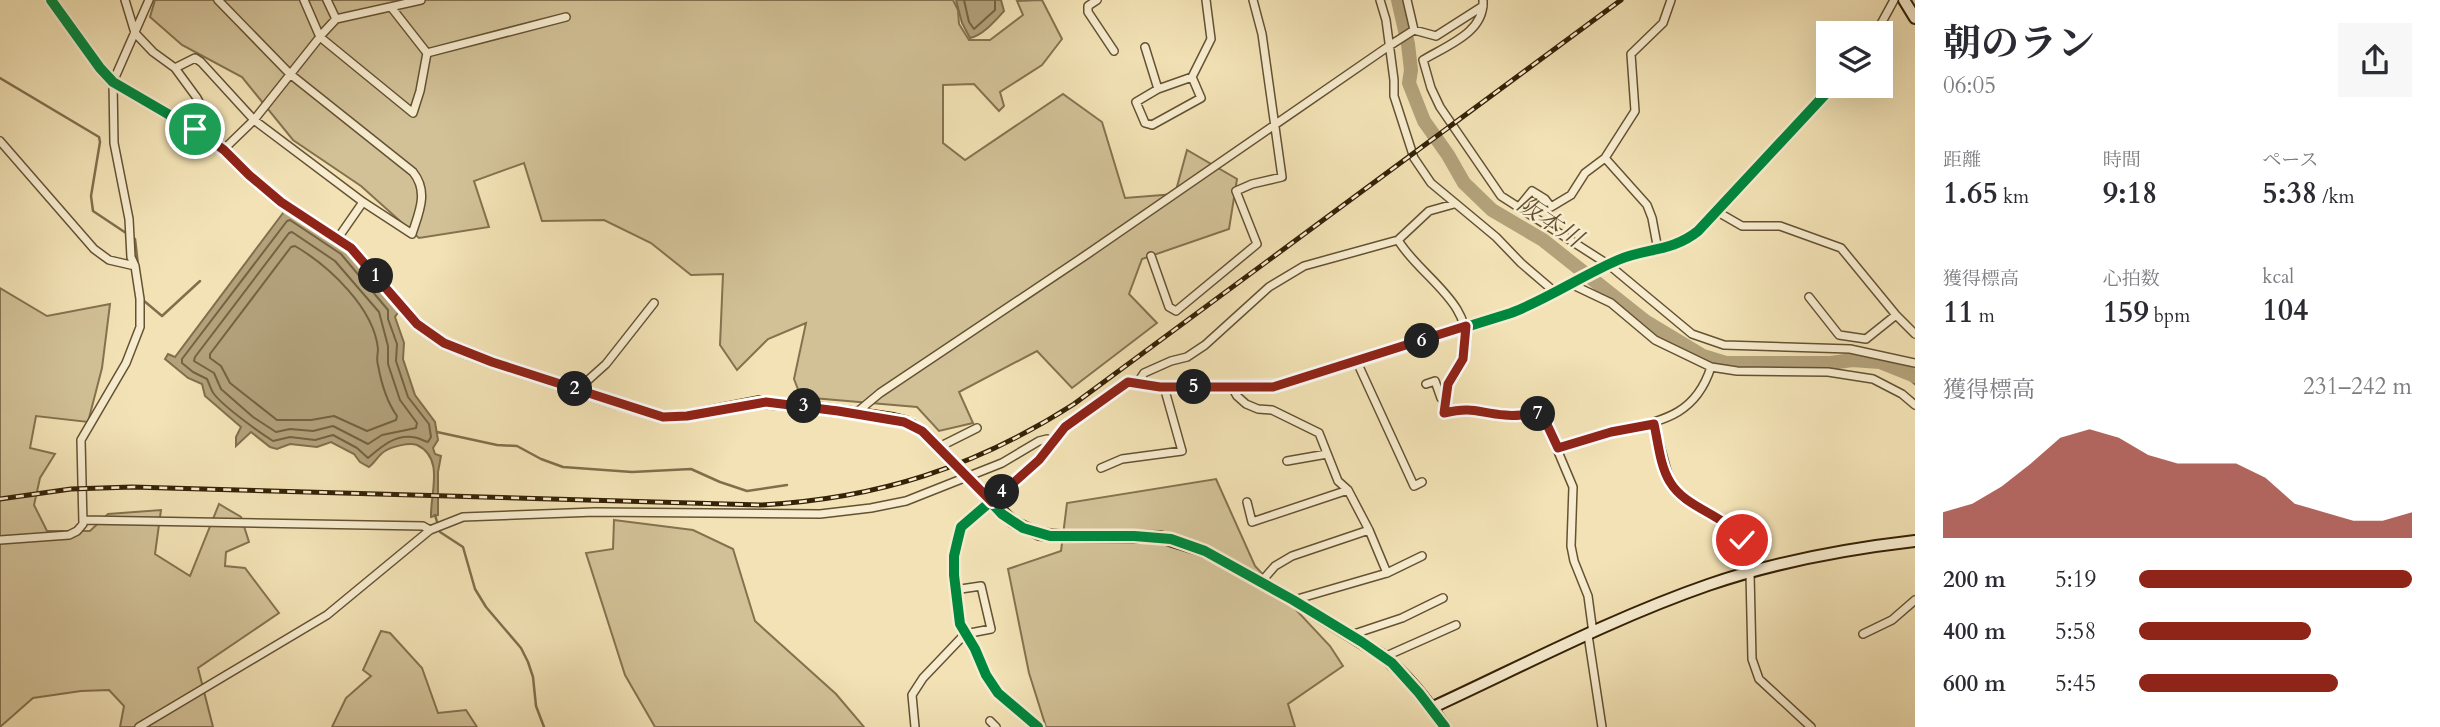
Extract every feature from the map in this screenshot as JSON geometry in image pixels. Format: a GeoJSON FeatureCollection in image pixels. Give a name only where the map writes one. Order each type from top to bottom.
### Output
{"type":"FeatureCollection","features":[{"type":"Feature","properties":{"kind":"street"},"geometry":{"type":"LineString","coordinates":[[51,0],[113,82],[212,141],[281,202],[351,248],[417,324],[444,343],[663,417],[687,416],[759,402],[856,413],[913,425],[1013,522],[1039,534],[1060,537],[1134,536],[1171,539],[1205,551],[1293,600],[1384,657],[1445,727]]}},
{"type":"Feature","properties":{"kind":"street"},"geometry":{"type":"LineString","coordinates":[[125,0],[135,33],[175,68],[197,98],[215,136],[212,141]]}},
{"type":"Feature","properties":{"kind":"street"},"geometry":{"type":"LineString","coordinates":[[0,540],[69,534],[77,531],[83,524],[81,440],[126,363],[140,327],[140,299],[114,143],[113,82],[149,0]]}},
{"type":"Feature","properties":{"kind":"street"},"geometry":{"type":"LineString","coordinates":[[175,68],[195,58],[201,62],[254,120],[363,202],[412,234],[421,208],[421,183],[414,173],[290,74],[218,0]]}},
{"type":"Feature","properties":{"kind":"street"},"geometry":{"type":"LineString","coordinates":[[304,0],[320,37],[413,113],[427,53],[391,7]]}},
{"type":"Feature","properties":{"kind":"street"},"geometry":{"type":"LineString","coordinates":[[327,0],[336,19]]}},
{"type":"Feature","properties":{"kind":"street"},"geometry":{"type":"LineString","coordinates":[[223,150],[254,120],[336,19],[421,0]]}},
{"type":"Feature","properties":{"kind":"street"},"geometry":{"type":"LineString","coordinates":[[1097,0],[1088,6],[1088,12],[1114,51]]}},
{"type":"Feature","properties":{"kind":"street"},"geometry":{"type":"LineString","coordinates":[[1192,77],[1202,98],[1152,125],[1145,123],[1136,102],[1158,89],[1192,77],[1211,39],[1206,0]]}},
{"type":"Feature","properties":{"kind":"street"},"geometry":{"type":"LineString","coordinates":[[1151,256],[1169,307],[1176,311],[1257,244],[1236,191],[1282,177],[1262,34],[1253,0]]}},
{"type":"Feature","properties":{"kind":"street"},"geometry":{"type":"LineString","coordinates":[[1380,0],[1390,46],[1394,96],[1411,150],[1431,183],[1496,237],[1556,293]]}},
{"type":"Feature","properties":{"kind":"street"},"geometry":{"type":"LineString","coordinates":[[1407,0],[1414,30]]}},
{"type":"Feature","properties":{"kind":"street"},"geometry":{"type":"LineString","coordinates":[[1519,207],[1532,191],[1552,207],[1571,195],[1585,173],[1605,158],[1635,111],[1630,54],[1663,23],[1671,0]]}},
{"type":"Feature","properties":{"kind":"street"},"geometry":{"type":"LineString","coordinates":[[1883,21],[1894,0]]}},
{"type":"Feature","properties":{"kind":"street"},"geometry":{"type":"LineString","coordinates":[[1904,0],[1915,18]]}},
{"type":"Feature","properties":{"kind":"street"},"geometry":{"type":"LineString","coordinates":[[856,413],[880,393],[1414,30],[1436,36],[1483,3]]}},
{"type":"Feature","properties":{"kind":"street"},"geometry":{"type":"LineString","coordinates":[[1483,3],[1479,23],[1423,60],[1440,107],[1502,196],[1606,267],[1692,334],[1734,346],[1850,349],[1915,363]]}},
{"type":"Feature","properties":{"kind":"street"},"geometry":{"type":"LineString","coordinates":[[427,53],[566,17]]}},
{"type":"Feature","properties":{"kind":"street"},"geometry":{"type":"LineString","coordinates":[[1145,47],[1158,89]]}},
{"type":"Feature","properties":{"kind":"street"},"geometry":{"type":"LineString","coordinates":[[1038,727],[998,694],[960,624],[954,590],[954,556],[961,527],[1039,460],[1065,427],[1122,385],[1138,382],[1164,387],[1280,385],[1518,310],[1618,260],[1683,243],[1698,231],[1822,98]]}},
{"type":"Feature","properties":{"kind":"street"},"geometry":{"type":"LineString","coordinates":[[0,141],[94,249],[109,260],[135,266]]}},
{"type":"Feature","properties":{"kind":"street"},"geometry":{"type":"LineString","coordinates":[[1605,158],[1647,205],[1658,250]]}},
{"type":"Feature","properties":{"kind":"street"},"geometry":{"type":"LineString","coordinates":[[338,238],[363,202]]}},
{"type":"Feature","properties":{"kind":"street"},"geometry":{"type":"LineString","coordinates":[[1138,382],[1144,373],[1196,351],[1269,288],[1304,266],[1398,240],[1429,211],[1454,204]]}},
{"type":"Feature","properties":{"kind":"street"},"geometry":{"type":"LineString","coordinates":[[1716,211],[1742,226],[1780,226],[1841,248],[1915,334]]}},
{"type":"Feature","properties":{"kind":"street"},"geometry":{"type":"LineString","coordinates":[[1398,240],[1424,273],[1449,296],[1466,326],[1463,359],[1448,384],[1444,413],[1464,408],[1507,416],[1532,412],[1543,416],[1558,448],[1573,487],[1571,546],[1588,596],[1602,727]]}},
{"type":"Feature","properties":{"kind":"street"},"geometry":{"type":"LineString","coordinates":[[1574,282],[1611,303],[1656,340],[1712,367],[1737,371],[1828,372],[1873,379],[1902,394],[1915,405]]}},
{"type":"Feature","properties":{"kind":"street"},"geometry":{"type":"LineString","coordinates":[[1809,297],[1839,335],[1866,339],[1896,315]]}},
{"type":"Feature","properties":{"kind":"street"},"geometry":{"type":"LineString","coordinates":[[577,390],[606,364],[653,303]]}},
{"type":"Feature","properties":{"kind":"street"},"geometry":{"type":"LineString","coordinates":[[1357,362],[1414,486],[1422,482]]}},
{"type":"Feature","properties":{"kind":"street"},"geometry":{"type":"LineString","coordinates":[[1558,448],[1611,432],[1654,424],[1687,406],[1705,386],[1712,367]]}},
{"type":"Feature","properties":{"kind":"street"},"geometry":{"type":"LineString","coordinates":[[1426,384],[1435,381],[1441,398],[1445,401]]}},
{"type":"Feature","properties":{"kind":"street"},"geometry":{"type":"LineString","coordinates":[[1101,468],[1122,459],[1182,451],[1164,387]]}},
{"type":"Feature","properties":{"kind":"street"},"geometry":{"type":"LineString","coordinates":[[1232,387],[1246,404],[1258,409],[1272,410],[1319,433],[1338,481],[1348,490],[1387,573]]}},
{"type":"Feature","properties":{"kind":"street"},"geometry":{"type":"LineString","coordinates":[[1654,424],[1670,482],[1682,496],[1736,531],[1742,540],[1750,573],[1752,659],[1759,679],[1811,727]]}},
{"type":"Feature","properties":{"kind":"street"},"geometry":{"type":"LineString","coordinates":[[941,450],[977,428]]}},
{"type":"Feature","properties":{"kind":"street"},"geometry":{"type":"LineString","coordinates":[[139,727],[327,615],[430,530],[463,517],[522,514],[820,514],[871,508],[905,501],[937,490],[1002,463],[1039,442],[1047,439],[1055,441]]}},
{"type":"Feature","properties":{"kind":"street"},"geometry":{"type":"LineString","coordinates":[[1287,461],[1327,454]]}},
{"type":"Feature","properties":{"kind":"street"},"geometry":{"type":"LineString","coordinates":[[1247,502],[1252,522],[1348,490]]}},
{"type":"Feature","properties":{"kind":"street"},"geometry":{"type":"LineString","coordinates":[[83,520],[423,526],[430,530]]}},
{"type":"Feature","properties":{"kind":"street"},"geometry":{"type":"LineString","coordinates":[[1261,582],[1275,566],[1292,556],[1369,530]]}},
{"type":"Feature","properties":{"kind":"street"},"geometry":{"type":"LineString","coordinates":[[1431,708],[1674,598],[1750,573],[1837,551],[1915,541]]}},
{"type":"Feature","properties":{"kind":"street"},"geometry":{"type":"LineString","coordinates":[[1293,600],[1387,573],[1422,556]]}},
{"type":"Feature","properties":{"kind":"street"},"geometry":{"type":"LineString","coordinates":[[915,727],[912,695],[923,678],[965,634],[991,629],[981,586],[954,590]]}},
{"type":"Feature","properties":{"kind":"street"},"geometry":{"type":"LineString","coordinates":[[1351,635],[1402,618],[1443,598]]}},
{"type":"Feature","properties":{"kind":"street"},"geometry":{"type":"LineString","coordinates":[[1863,634],[1892,620],[1915,600]]}},
{"type":"Feature","properties":{"kind":"street"},"geometry":{"type":"LineString","coordinates":[[1384,657],[1455,625]]}},
{"type":"Feature","properties":{"kind":"street"},"geometry":{"type":"LineString","coordinates":[[990,721],[996,727]]}},
{"type":"Feature","properties":{"kind":"shaded area"},"geometry":{"type":"Polygon","coordinates":[[[155,0],[953,0],[958,10],[959,24],[969,40],[990,40],[1023,15],[1017,1],[1042,0],[1062,39],[1042,65],[1000,92],[1004,106],[999,111],[974,84],[943,85],[943,143],[965,160],[1063,94],[1102,122],[1125,198],[1175,194],[1187,150],[1237,179],[1229,229],[1142,259],[1129,294],[1157,323],[1072,388],[1037,351],[959,392],[973,423],[939,431],[917,407],[801,397],[794,379],[806,323],[768,339],[737,370],[720,345],[723,274],[691,275],[651,243],[604,220],[542,221],[524,163],[474,181],[489,227],[419,238],[361,186],[293,140],[242,77],[182,45],[150,17],[155,0]]]}},
{"type":"Feature","properties":{"kind":"shaded area"},"geometry":{"type":"Polygon","coordinates":[[[0,288],[47,316],[110,304],[102,368],[88,422],[36,416],[30,448],[55,454],[40,478],[34,505],[47,531],[90,531],[108,514],[161,510],[155,554],[190,576],[219,504],[241,517],[249,542],[226,552],[225,566],[245,568],[279,613],[198,668],[213,727],[120,727],[124,706],[109,690],[33,698],[0,727],[0,288]]]}},
{"type":"Feature","properties":{"kind":"shaded area"},"geometry":{"type":"Polygon","coordinates":[[[1216,479],[1255,566],[1330,646],[1343,666],[1288,704],[1295,727],[1046,727],[1029,673],[1008,569],[1061,551],[1067,503],[1216,479]]]}},
{"type":"Feature","properties":{"kind":"shaded area"},"geometry":{"type":"Polygon","coordinates":[[[614,520],[693,530],[733,549],[755,621],[836,694],[864,727],[655,727],[625,675],[586,553],[613,549],[614,520]]]}},
{"type":"Feature","properties":{"kind":"shaded area"},"geometry":{"type":"Polygon","coordinates":[[[381,631],[390,633],[422,668],[438,713],[466,710],[477,727],[332,727],[346,698],[371,676],[363,670],[381,631]]]}},
{"type":"Feature","properties":{"kind":"water"},"geometry":{"type":"Polygon","coordinates":[[[956,0],[1001,0],[1004,11],[984,31],[970,38],[962,23],[956,0]]]}},
{"type":"Feature","properties":{"kind":"water"},"geometry":{"type":"Polygon","coordinates":[[[286,209],[345,249],[399,311],[395,317],[404,343],[403,359],[415,395],[435,422],[438,440],[433,448],[435,454],[441,456],[438,472],[438,515],[431,517],[434,477],[431,458],[417,445],[388,449],[369,467],[360,462],[354,454],[331,442],[317,447],[290,444],[277,449],[270,447],[251,432],[236,446],[236,437],[241,427],[205,396],[202,384],[188,378],[165,359],[168,354],[175,357],[286,209]]]}},
{"type":"Feature","properties":{"kind":"waterway","name":"阪本川"},"geometry":{"type":"LineString","coordinates":[[1398,0],[1408,44],[1411,70],[1409,83],[1424,121],[1464,183],[1492,210],[1543,240],[1645,321],[1703,356],[1726,363],[1831,363],[1852,360],[1880,362],[1915,376]]}},
{"type":"Feature","properties":{"kind":"waterway"},"geometry":{"type":"LineString","coordinates":[[0,78],[99,137],[91,196],[93,211],[135,239],[138,265]]}},
{"type":"Feature","properties":{"kind":"waterway"},"geometry":{"type":"LineString","coordinates":[[143,300],[162,316],[200,281]]}},
{"type":"Feature","properties":{"kind":"waterway","name":"阪本川"},"geometry":{"type":"LineString","coordinates":[[1900,370],[1915,384]]}},
{"type":"Feature","properties":{"kind":"waterway"},"geometry":{"type":"LineString","coordinates":[[437,432],[497,445],[517,446],[563,467],[632,472],[691,469],[747,491],[787,485]]}},
{"type":"Feature","properties":{"kind":"waterway"},"geometry":{"type":"LineString","coordinates":[[435,515],[440,532],[463,547],[475,589],[486,607],[521,648],[533,677],[536,706],[544,727]]}},
{"type":"Feature","properties":{"kind":"railway"},"geometry":{"type":"LineString","coordinates":[[0,499],[71,489],[132,487],[760,505],[845,496],[924,476],[1000,446],[1074,404],[1621,0]]}},
{"type":"Feature","properties":{"kind":"cycle path"},"geometry":{"type":"LineString","coordinates":[[51,0],[113,82],[209,138],[288,207],[351,248],[417,324],[461,351],[663,417],[687,416],[766,402],[913,424],[944,452],[1002,514],[1023,528],[1050,536],[1171,539],[1205,551],[1293,600],[1392,663],[1445,727]]}},
{"type":"Feature","properties":{"kind":"cycle path"},"geometry":{"type":"LineString","coordinates":[[1038,727],[998,693],[960,624],[954,556],[961,527],[1039,460],[1065,427],[1128,382],[1160,387],[1280,385],[1511,313],[1618,260],[1678,243],[1698,231],[1822,98]]}},
{"type":"Feature","properties":{"kind":"route"},"geometry":{"type":"LineString","coordinates":[[195,129],[224,150],[281,202],[351,248],[417,324],[444,343],[492,362],[663,417],[674,418],[766,402],[893,419],[913,425],[922,431],[992,502],[1039,460],[1065,427],[1128,382],[1160,387],[1273,387],[1466,326],[1463,359],[1448,384],[1444,413],[1464,408],[1507,416],[1532,412],[1543,416],[1558,448],[1611,432],[1654,424],[1670,482],[1682,496],[1736,531],[1742,540]]}}]}
